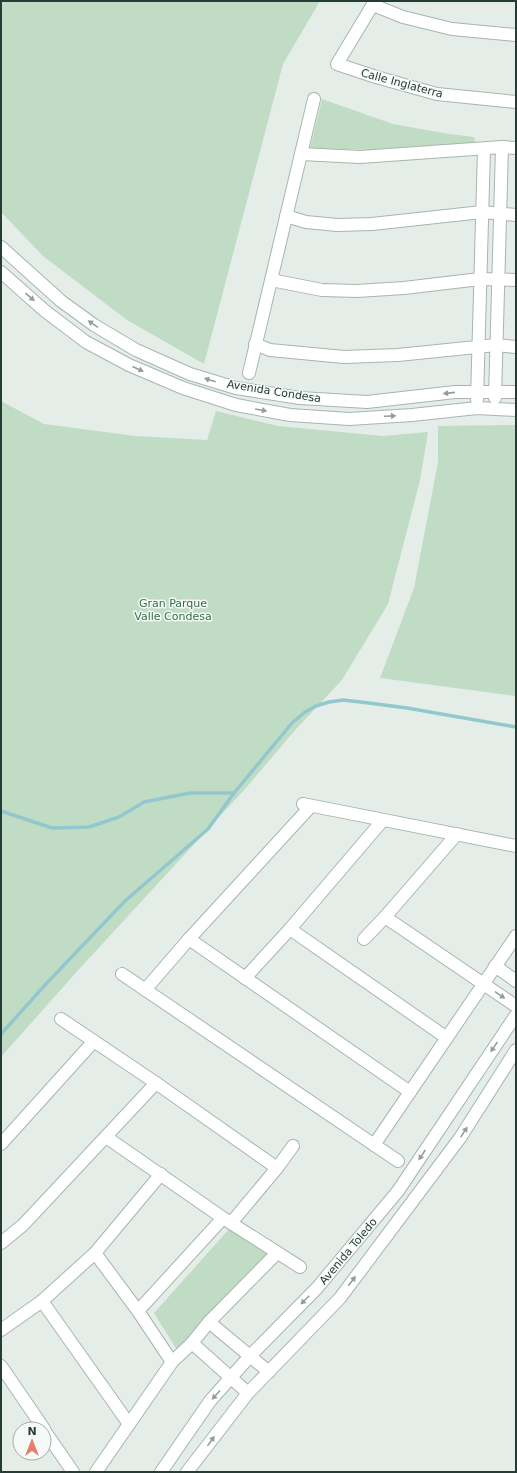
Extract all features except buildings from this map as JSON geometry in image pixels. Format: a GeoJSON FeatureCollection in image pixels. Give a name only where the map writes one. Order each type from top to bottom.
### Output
{"type":"FeatureCollection","features":[{"type":"Feature","properties":{"kind":"street"},"geometry":{"type":"LineString","coordinates":[[374,3],[403,17],[452,30],[516,35]]}},
{"type":"Feature","properties":{"kind":"street","name":"Calle Inglaterra"},"geometry":{"type":"LineString","coordinates":[[374,3],[336,64],[437,94],[516,102]]}},
{"type":"Feature","properties":{"kind":"street"},"geometry":{"type":"LineString","coordinates":[[249,373],[314,99]]}},
{"type":"Feature","properties":{"kind":"street"},"geometry":{"type":"LineString","coordinates":[[301,154],[360,157],[502,147],[516,148]]}},
{"type":"Feature","properties":{"kind":"street"},"geometry":{"type":"LineString","coordinates":[[494,409],[502,147]]}},
{"type":"Feature","properties":{"kind":"street"},"geometry":{"type":"LineString","coordinates":[[477,408],[484,149]]}},
{"type":"Feature","properties":{"kind":"street"},"geometry":{"type":"LineString","coordinates":[[286,216],[306,222],[372,224],[482,212],[516,215]]}},
{"type":"Feature","properties":{"kind":"street","name":"Avenida Condesa"},"geometry":{"type":"LineString","coordinates":[[1,247],[61,301],[94,325],[136,350],[190,374],[236,388],[300,398],[360,402],[455,392],[516,392]]}},
{"type":"Feature","properties":{"kind":"street","name":"Avenida Condesa"},"geometry":{"type":"LineString","coordinates":[[1,272],[46,311],[86,342],[129,365],[183,388],[236,405],[290,415],[349,419],[412,415],[477,408],[516,410]]}},
{"type":"Feature","properties":{"kind":"street"},"geometry":{"type":"LineString","coordinates":[[271,280],[322,290],[357,291],[404,288],[480,279],[516,280]]}},
{"type":"Feature","properties":{"kind":"street"},"geometry":{"type":"LineString","coordinates":[[255,344],[270,350],[344,357],[398,355],[496,345],[516,347]]}},
{"type":"Feature","properties":{"kind":"street"},"geometry":{"type":"LineString","coordinates":[[145,990],[306,805],[516,846]]}},
{"type":"Feature","properties":{"kind":"street"},"geometry":{"type":"LineString","coordinates":[[245,978],[290,929],[383,820]]}},
{"type":"Feature","properties":{"kind":"street"},"geometry":{"type":"LineString","coordinates":[[364,939],[457,834]]}},
{"type":"Feature","properties":{"kind":"street"},"geometry":{"type":"LineString","coordinates":[[385,917],[516,1006]]}},
{"type":"Feature","properties":{"kind":"street"},"geometry":{"type":"LineString","coordinates":[[290,929],[447,1038]]}},
{"type":"Feature","properties":{"kind":"street"},"geometry":{"type":"LineString","coordinates":[[374,1145],[516,936]]}},
{"type":"Feature","properties":{"kind":"street"},"geometry":{"type":"LineString","coordinates":[[189,939],[410,1092]]}},
{"type":"Feature","properties":{"kind":"street"},"geometry":{"type":"LineString","coordinates":[[495,966],[516,981]]}},
{"type":"Feature","properties":{"kind":"street"},"geometry":{"type":"LineString","coordinates":[[122,974],[398,1161]]}},
{"type":"Feature","properties":{"kind":"street","name":"Avenida Toledo"},"geometry":{"type":"LineString","coordinates":[[161,1472],[210,1401],[250,1356],[317,1288],[398,1191],[516,1015]]}},
{"type":"Feature","properties":{"kind":"street"},"geometry":{"type":"LineString","coordinates":[[61,1019],[156,1083],[277,1168]]}},
{"type":"Feature","properties":{"kind":"street"},"geometry":{"type":"LineString","coordinates":[[1,1144],[94,1041]]}},
{"type":"Feature","properties":{"kind":"street","name":"Avenida Toledo"},"geometry":{"type":"LineString","coordinates":[[187,1472],[248,1392],[340,1298],[460,1138],[516,1050]]}},
{"type":"Feature","properties":{"kind":"street"},"geometry":{"type":"LineString","coordinates":[[1,1243],[23,1225],[156,1083]]}},
{"type":"Feature","properties":{"kind":"street"},"geometry":{"type":"LineString","coordinates":[[106,1137],[277,1254],[300,1267]]}},
{"type":"Feature","properties":{"kind":"street"},"geometry":{"type":"LineString","coordinates":[[138,1311],[277,1168],[293,1146]]}},
{"type":"Feature","properties":{"kind":"street"},"geometry":{"type":"LineString","coordinates":[[1,1330],[42,1301],[95,1254],[161,1174]]}},
{"type":"Feature","properties":{"kind":"street"},"geometry":{"type":"LineString","coordinates":[[95,1254],[138,1311],[172,1362]]}},
{"type":"Feature","properties":{"kind":"street"},"geometry":{"type":"LineString","coordinates":[[96,1472],[172,1362],[192,1343],[209,1322],[277,1254]]}},
{"type":"Feature","properties":{"kind":"street"},"geometry":{"type":"LineString","coordinates":[[42,1301],[129,1424]]}},
{"type":"Feature","properties":{"kind":"street"},"geometry":{"type":"LineString","coordinates":[[209,1322],[269,1372]]}},
{"type":"Feature","properties":{"kind":"street"},"geometry":{"type":"LineString","coordinates":[[192,1343],[248,1392]]}},
{"type":"Feature","properties":{"kind":"street"},"geometry":{"type":"LineString","coordinates":[[1,1366],[39,1421]]}},
{"type":"Feature","properties":{"kind":"street"},"geometry":{"type":"LineString","coordinates":[[52,1441],[73,1472]]}},
{"type":"Feature","properties":{"kind":"green space"},"geometry":{"type":"Polygon","coordinates":[[[1,1],[320,1],[283,64],[204,364],[127,320],[43,256],[1,212],[1,1]]]}},
{"type":"Feature","properties":{"kind":"green space"},"geometry":{"type":"Polygon","coordinates":[[[322,99],[393,124],[474,137],[476,145],[374,150],[310,148],[322,99]]]}},
{"type":"Feature","properties":{"kind":"green space","name":"Gran Parque Valle Condesa"},"geometry":{"type":"Polygon","coordinates":[[[1,401],[44,424],[135,436],[207,440],[216,411],[278,426],[383,436],[428,432],[420,480],[388,604],[342,680],[296,729],[245,789],[81,967],[1,1057],[1,401]]]}},
{"type":"Feature","properties":{"kind":"green space"},"geometry":{"type":"Polygon","coordinates":[[[516,425],[516,696],[380,678],[414,588],[438,462],[438,426],[516,425]]]}},
{"type":"Feature","properties":{"kind":"green space"},"geometry":{"type":"Polygon","coordinates":[[[230,1228],[267,1254],[177,1350],[154,1313],[230,1228]]]}},
{"type":"Feature","properties":{"kind":"waterway"},"geometry":{"type":"LineString","coordinates":[[1,811],[52,828],[89,827],[119,817],[144,802],[190,793],[234,793],[292,723],[305,712],[316,706],[329,702],[343,700],[407,708],[516,727]]}},
{"type":"Feature","properties":{"kind":"waterway"},"geometry":{"type":"LineString","coordinates":[[1,1034],[45,985],[125,901],[208,829],[234,793]]}}]}
